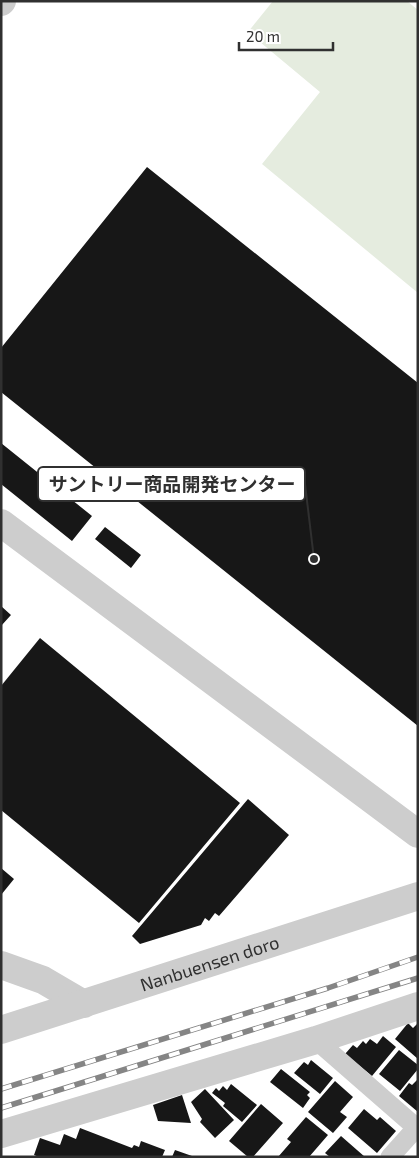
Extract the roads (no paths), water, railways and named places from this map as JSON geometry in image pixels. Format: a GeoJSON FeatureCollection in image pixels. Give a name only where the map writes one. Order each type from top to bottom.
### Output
{"type":"FeatureCollection","features":[{"type":"Feature","properties":{"kind":"street"},"geometry":{"type":"LineString","coordinates":[[1,523],[418,834]]}},
{"type":"Feature","properties":{"kind":"street","name":"Nanbuensen doro"},"geometry":{"type":"LineString","coordinates":[[1,1030],[418,896]]}},
{"type":"Feature","properties":{"kind":"street"},"geometry":{"type":"LineString","coordinates":[[1,965],[43,980],[84,1004]]}},
{"type":"Feature","properties":{"kind":"street"},"geometry":{"type":"LineString","coordinates":[[1,1134],[316,1040],[418,1006]]}},
{"type":"Feature","properties":{"kind":"lane"},"geometry":{"type":"LineString","coordinates":[[316,1040],[417,1128],[390,1157]]}},
{"type":"Feature","properties":{"kind":"railway"},"geometry":{"type":"LineString","coordinates":[[1,1089],[328,988],[418,957]]}},
{"type":"Feature","properties":{"kind":"railway"},"geometry":{"type":"LineString","coordinates":[[1,1108],[418,978]]}},
{"type":"Feature","properties":{"kind":"place","name":"サントリー商品開発センター"},"geometry":{"type":"Point","coordinates":[314,559]}}]}
